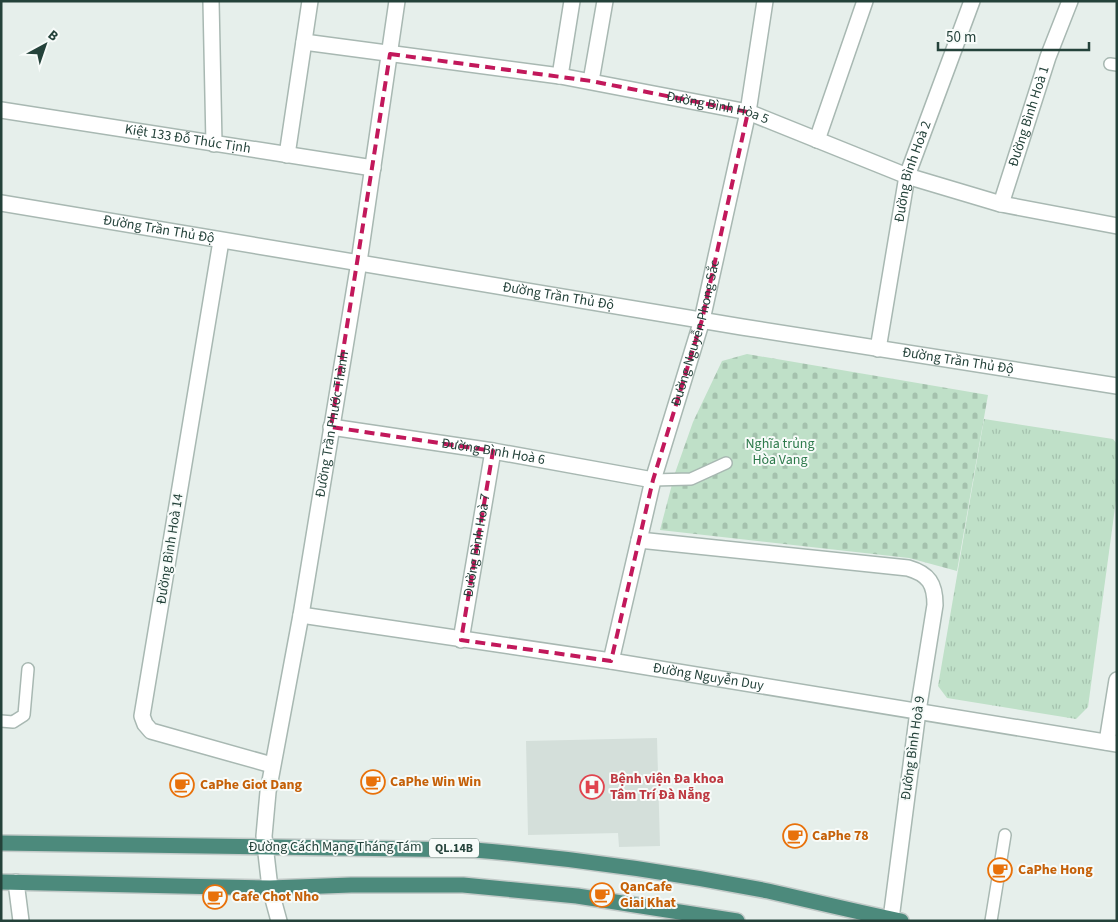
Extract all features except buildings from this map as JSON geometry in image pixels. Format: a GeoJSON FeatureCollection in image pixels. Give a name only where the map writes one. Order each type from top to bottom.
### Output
{"type":"FeatureCollection","features":[{"type":"Feature","properties":{"kind":"highway","name":"Đường Cách Mạng Tháng Tám"},"geometry":{"type":"LineString","coordinates":[[1,843],[266,847],[431,847],[538,855],[766,891],[896,920]]}},
{"type":"Feature","properties":{"kind":"highway"},"geometry":{"type":"LineString","coordinates":[[8,882],[270,888],[351,885],[463,885],[577,896],[737,921]]}},
{"type":"Feature","properties":{"kind":"street"},"geometry":{"type":"LineString","coordinates":[[211,1],[214,144]]}},
{"type":"Feature","properties":{"kind":"street"},"geometry":{"type":"LineString","coordinates":[[287,154],[310,1]]}},
{"type":"Feature","properties":{"kind":"street","name":"Đường Trần Phước Thành"},"geometry":{"type":"LineString","coordinates":[[279,921],[270,888],[264,836],[272,765],[301,615],[359,262],[397,1]]}},
{"type":"Feature","properties":{"kind":"street"},"geometry":{"type":"LineString","coordinates":[[560,76],[572,1]]}},
{"type":"Feature","properties":{"kind":"street"},"geometry":{"type":"LineString","coordinates":[[591,81],[605,1]]}},
{"type":"Feature","properties":{"kind":"street","name":"Đường Nguyễn Phong Sắc"},"geometry":{"type":"LineString","coordinates":[[611,662],[652,480],[702,320],[748,112],[765,1]]}},
{"type":"Feature","properties":{"kind":"street"},"geometry":{"type":"LineString","coordinates":[[817,140],[865,1]]}},
{"type":"Feature","properties":{"kind":"street","name":"Đường Bình Hoà 2"},"geometry":{"type":"LineString","coordinates":[[878,349],[907,176],[972,1]]}},
{"type":"Feature","properties":{"kind":"street","name":"Đường Bình Hoà 1"},"geometry":{"type":"LineString","coordinates":[[1001,204],[1048,57],[1070,1]]}},
{"type":"Feature","properties":{"kind":"street","name":"Đường Bình Hòa 5"},"geometry":{"type":"LineString","coordinates":[[304,42],[560,76],[748,112],[907,176],[1001,204],[1117,226]]}},
{"type":"Feature","properties":{"kind":"street","name":"Kiệt 133 Đỗ Thúc Tịnh"},"geometry":{"type":"LineString","coordinates":[[1,110],[373,168]]}},
{"type":"Feature","properties":{"kind":"street","name":"Đường Trần Thủ Độ"},"geometry":{"type":"LineString","coordinates":[[1,203],[878,349],[1117,386]]}},
{"type":"Feature","properties":{"kind":"street","name":"Đường Bình Hoà 14"},"geometry":{"type":"LineString","coordinates":[[221,241],[142,716],[145,724],[152,731],[272,765]]}},
{"type":"Feature","properties":{"kind":"street","name":"Đường Bình Hoà 6"},"geometry":{"type":"LineString","coordinates":[[332,427],[493,451],[652,480]]}},
{"type":"Feature","properties":{"kind":"street","name":"Đường Bình Hoà 7"},"geometry":{"type":"LineString","coordinates":[[461,640],[493,451]]}},
{"type":"Feature","properties":{"kind":"street","name":"Đường Bình Hoà 9"},"geometry":{"type":"LineString","coordinates":[[639,540],[908,568],[920,571],[930,579],[935,591],[935,605],[918,710],[896,920]]}},
{"type":"Feature","properties":{"kind":"street","name":"Đường Nguyễn Duy"},"geometry":{"type":"LineString","coordinates":[[301,615],[918,710],[1112,743]]}},
{"type":"Feature","properties":{"kind":"street"},"geometry":{"type":"LineString","coordinates":[[1112,743],[1117,680]]}},
{"type":"Feature","properties":{"kind":"street"},"geometry":{"type":"LineString","coordinates":[[8,882],[21,921]]}},
{"type":"Feature","properties":{"kind":"lane"},"geometry":{"type":"LineString","coordinates":[[652,480],[691,479],[726,463]]}},
{"type":"Feature","properties":{"kind":"lane"},"geometry":{"type":"LineString","coordinates":[[1,721],[13,722],[24,716],[28,669]]}},
{"type":"Feature","properties":{"kind":"lane"},"geometry":{"type":"LineString","coordinates":[[990,921],[1005,835]]}},
{"type":"Feature","properties":{"kind":"highlighted area"},"geometry":{"type":"Polygon","coordinates":[[[390,54],[591,81],[748,112],[702,320],[653,480],[611,661],[461,640],[493,451],[331,427],[390,54]]]}},
{"type":"Feature","properties":{"kind":"shaded area","name":"Bệnh viện Đa khoa Tâm Trí Đà Nẵng"},"geometry":{"type":"Polygon","coordinates":[[[657,738],[660,846],[619,847],[618,833],[528,835],[526,741],[657,738]]]}},
{"type":"Feature","properties":{"kind":"green space","name":"Nghĩa trủng Hòa Vang"},"geometry":{"type":"Polygon","coordinates":[[[747,354],[988,395],[957,571],[909,558],[660,530],[675,473],[693,422],[722,361],[747,354]]]}},
{"type":"Feature","properties":{"kind":"green space"},"geometry":{"type":"Polygon","coordinates":[[[984,419],[1113,439],[1117,444],[1117,493],[1088,707],[1076,719],[947,698],[938,686],[984,419]]]}},
{"type":"Feature","properties":{"kind":"place","name":"CaPhe Win Win"},"geometry":{"type":"Point","coordinates":[373,782]}},
{"type":"Feature","properties":{"kind":"place","name":"CaPhe Giot Dang"},"geometry":{"type":"Point","coordinates":[182,785]}},
{"type":"Feature","properties":{"kind":"place","name":"Bệnh viện Đa khoa Tâm Trí Đà Nẵng"},"geometry":{"type":"Point","coordinates":[592,787]}},
{"type":"Feature","properties":{"kind":"place","name":"CaPhe 78"},"geometry":{"type":"Point","coordinates":[795,836]}},
{"type":"Feature","properties":{"kind":"place","name":"CaPhe Hong"},"geometry":{"type":"Point","coordinates":[1000,870]}},
{"type":"Feature","properties":{"kind":"place","name":"QanCafe Giai Khat"},"geometry":{"type":"Point","coordinates":[602,895]}},
{"type":"Feature","properties":{"kind":"place","name":"Cafe Chot Nho"},"geometry":{"type":"Point","coordinates":[215,897]}}]}
